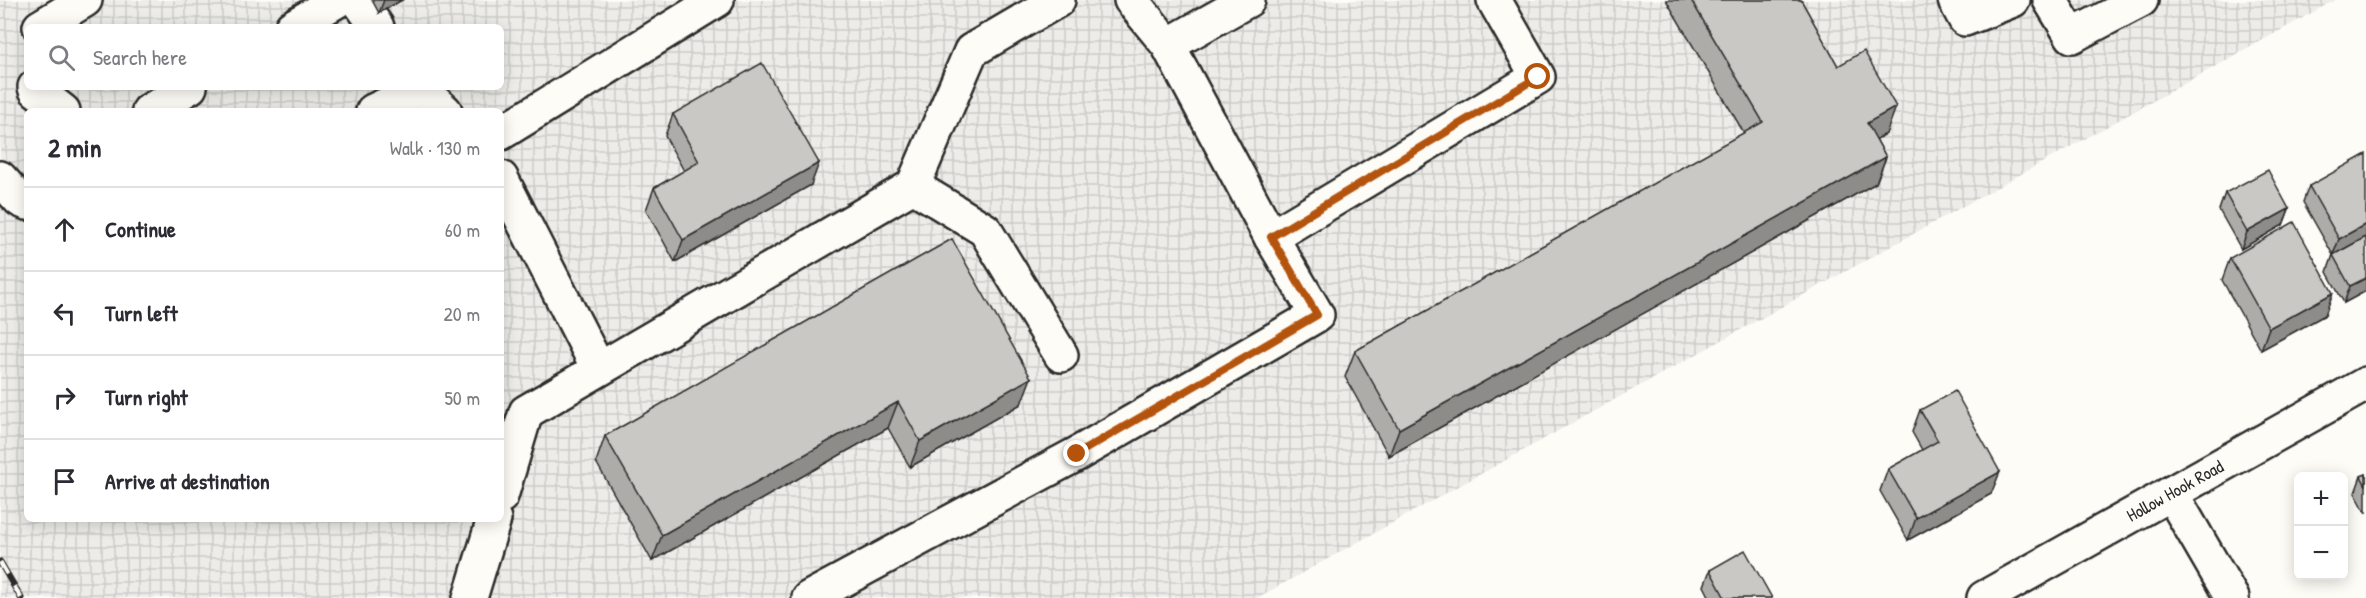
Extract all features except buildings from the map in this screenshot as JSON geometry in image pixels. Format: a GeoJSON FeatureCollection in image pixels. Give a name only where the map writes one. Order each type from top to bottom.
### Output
{"type":"FeatureCollection","features":[{"type":"Feature","properties":{"kind":"street"},"geometry":{"type":"LineString","coordinates":[[45,24],[85,0]]}},
{"type":"Feature","properties":{"kind":"street"},"geometry":{"type":"LineString","coordinates":[[297,24],[338,0]]}},
{"type":"Feature","properties":{"kind":"street"},"geometry":{"type":"LineString","coordinates":[[358,0],[374,24]]}},
{"type":"Feature","properties":{"kind":"street"},"geometry":{"type":"LineString","coordinates":[[504,131],[717,0]]}},
{"type":"Feature","properties":{"kind":"street"},"geometry":{"type":"LineString","coordinates":[[504,486],[526,412],[913,186],[971,51],[1058,0]]}},
{"type":"Feature","properties":{"kind":"street"},"geometry":{"type":"LineString","coordinates":[[809,598],[1077,454],[1317,315],[1271,237],[1168,45],[1131,0]]}},
{"type":"Feature","properties":{"kind":"street"},"geometry":{"type":"LineString","coordinates":[[1168,45],[1248,0]]}},
{"type":"Feature","properties":{"kind":"street"},"geometry":{"type":"LineString","coordinates":[[1271,237],[1538,77],[1494,0]]}},
{"type":"Feature","properties":{"kind":"street"},"geometry":{"type":"LineString","coordinates":[[1955,0],[1965,19],[2013,0]]}},
{"type":"Feature","properties":{"kind":"street"},"geometry":{"type":"LineString","coordinates":[[2050,0],[2072,36],[2141,0]]}},
{"type":"Feature","properties":{"kind":"street"},"geometry":{"type":"LineString","coordinates":[[36,90],[59,108]]}},
{"type":"Feature","properties":{"kind":"street"},"geometry":{"type":"LineString","coordinates":[[154,108],[185,90]]}},
{"type":"Feature","properties":{"kind":"street"},"geometry":{"type":"LineString","coordinates":[[379,108],[415,90]]}},
{"type":"Feature","properties":{"kind":"street"},"geometry":{"type":"LineString","coordinates":[[421,90],[442,108]]}},
{"type":"Feature","properties":{"kind":"street"},"geometry":{"type":"LineString","coordinates":[[0,178],[20,200],[24,201]]}},
{"type":"Feature","properties":{"kind":"street"},"geometry":{"type":"LineString","coordinates":[[504,184],[598,368]]}},
{"type":"Feature","properties":{"kind":"street"},"geometry":{"type":"LineString","coordinates":[[913,186],[986,230],[1061,355]]}},
{"type":"Feature","properties":{"kind":"street","name":"Hollow Hook Road"},"geometry":{"type":"LineString","coordinates":[[1984,598],[2366,384]]}},
{"type":"Feature","properties":{"kind":"street"},"geometry":{"type":"LineString","coordinates":[[2171,493],[2232,598]]}},
{"type":"Feature","properties":{"kind":"street"},"geometry":{"type":"LineString","coordinates":[[470,598],[493,522]]}},
{"type":"Feature","properties":{"kind":"shaded area"},"geometry":{"type":"Polygon","coordinates":[[[0,0],[2335,0],[1257,598],[0,598],[0,0]]]}},
{"type":"Feature","properties":{"kind":"railway"},"geometry":{"type":"LineString","coordinates":[[0,562],[21,598]]}},
{"type":"Feature","properties":{"kind":"route"},"geometry":{"type":"LineString","coordinates":[[1077,454],[1317,315],[1271,237],[1538,77]]}}]}
